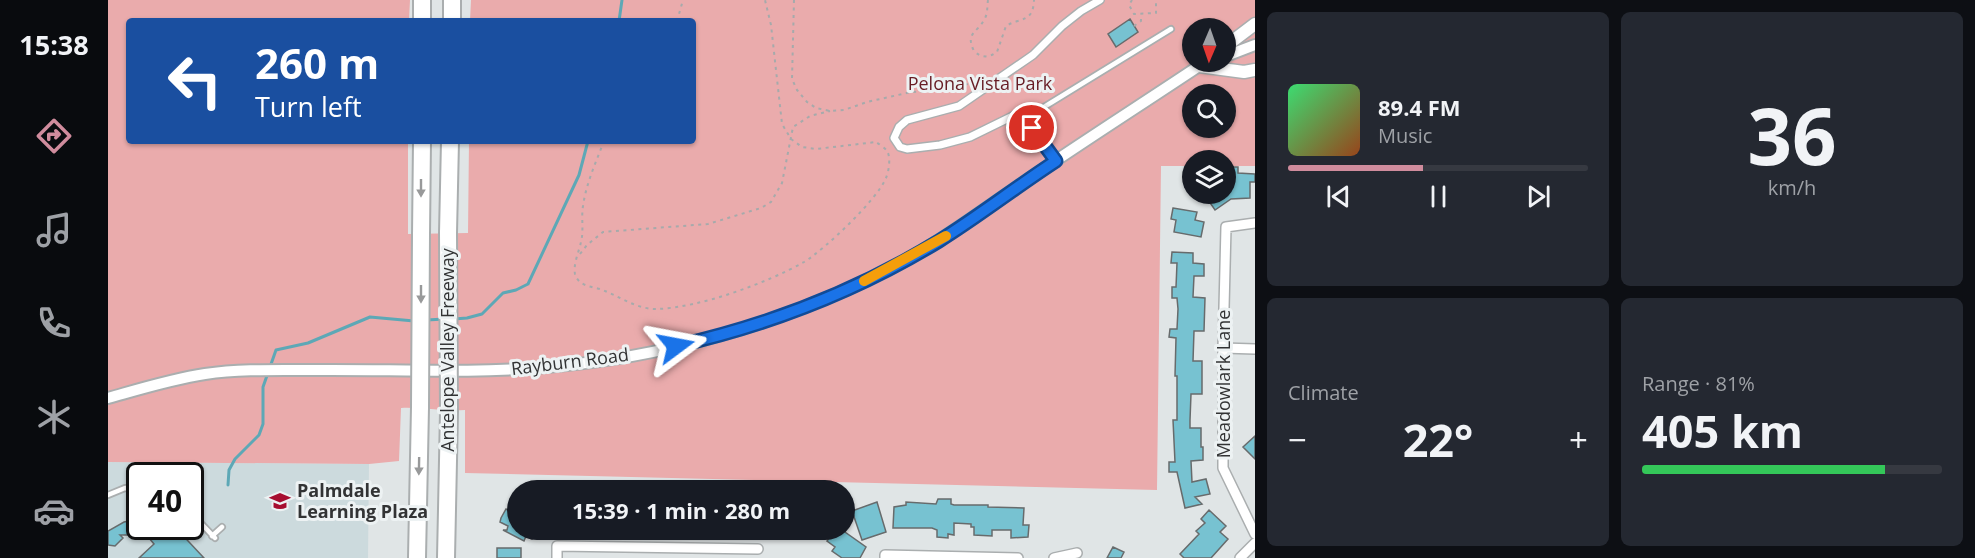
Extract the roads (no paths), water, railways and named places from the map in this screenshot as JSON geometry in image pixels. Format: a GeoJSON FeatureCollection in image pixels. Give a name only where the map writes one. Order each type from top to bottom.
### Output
{"type":"FeatureCollection","features":[{"type":"Feature","properties":{"kind":"highway"},"geometry":{"type":"LineString","coordinates":[[422,0],[422,18]]}},
{"type":"Feature","properties":{"kind":"highway"},"geometry":{"type":"LineString","coordinates":[[452,0],[452,18]]}},
{"type":"Feature","properties":{"kind":"highway","name":"Antelope Valley Freeway"},"geometry":{"type":"LineString","coordinates":[[417,558],[422,144]]}},
{"type":"Feature","properties":{"kind":"highway","name":"Antelope Valley Freeway"},"geometry":{"type":"LineString","coordinates":[[446,558],[450,144]]}},
{"type":"Feature","properties":{"kind":"main road"},"geometry":{"type":"LineString","coordinates":[[1236,38],[1255,24]]}},
{"type":"Feature","properties":{"kind":"main road"},"geometry":{"type":"LineString","coordinates":[[1236,70],[1255,70]]}},
{"type":"Feature","properties":{"kind":"street"},"geometry":{"type":"LineString","coordinates":[[1032,128],[1020,113],[970,137],[940,145],[907,149],[900,147],[894,138],[902,123],[907,120],[959,106],[1034,56],[1062,26],[1100,0]]}},
{"type":"Feature","properties":{"kind":"street"},"geometry":{"type":"LineString","coordinates":[[1236,52],[1255,45]]}},
{"type":"Feature","properties":{"kind":"street","name":"Rayburn Road"},"geometry":{"type":"LineString","coordinates":[[108,398],[159,383],[206,374],[268,370],[493,371],[549,367],[660,350],[771,320],[820,302],[886,271],[940,240],[1190,72]]}},
{"type":"Feature","properties":{"kind":"street","name":"Meadowlark Lane"},"geometry":{"type":"LineString","coordinates":[[1255,223],[1226,227],[1223,348],[1223,468],[1255,534]]}},
{"type":"Feature","properties":{"kind":"street"},"geometry":{"type":"LineString","coordinates":[[1223,348],[1255,349]]}},
{"type":"Feature","properties":{"kind":"street"},"geometry":{"type":"LineString","coordinates":[[1240,558],[1255,543]]}},
{"type":"Feature","properties":{"kind":"street"},"geometry":{"type":"LineString","coordinates":[[557,558],[557,546],[758,549]]}},
{"type":"Feature","properties":{"kind":"street"},"geometry":{"type":"LineString","coordinates":[[1054,558],[1077,553]]}},
{"type":"Feature","properties":{"kind":"street"},"geometry":{"type":"LineString","coordinates":[[885,556],[1018,558]]}},
{"type":"Feature","properties":{"kind":"lane"},"geometry":{"type":"LineString","coordinates":[[1056,161],[1032,128],[1044,107],[1171,28]]}},
{"type":"Feature","properties":{"kind":"lane"},"geometry":{"type":"LineString","coordinates":[[108,495],[126,488]]}},
{"type":"Feature","properties":{"kind":"lane"},"geometry":{"type":"LineString","coordinates":[[204,527],[213,537],[222,527]]}},
{"type":"Feature","properties":{"kind":"waterway"},"geometry":{"type":"LineString","coordinates":[[619,18],[622,0]]}},
{"type":"Feature","properties":{"kind":"waterway"},"geometry":{"type":"LineString","coordinates":[[454,319],[482,314],[503,293],[528,284],[579,175],[587,144]]}},
{"type":"Feature","properties":{"kind":"waterway"},"geometry":{"type":"LineString","coordinates":[[228,485],[229,470],[235,459],[259,435],[263,424],[263,387],[276,350],[308,343],[370,317],[414,321]]}},
{"type":"Feature","properties":{"kind":"waterway"},"geometry":{"type":"LineString","coordinates":[[427,320],[444,319]]}},
{"type":"Feature","properties":{"kind":"place","name":"Palmdale Learning Plaza"},"geometry":{"type":"Point","coordinates":[280,501]}},
{"type":"Feature","properties":{"kind":"park label","name":"Pelona Vista Park"},"geometry":{"type":"Point","coordinates":[980,84]}}]}
